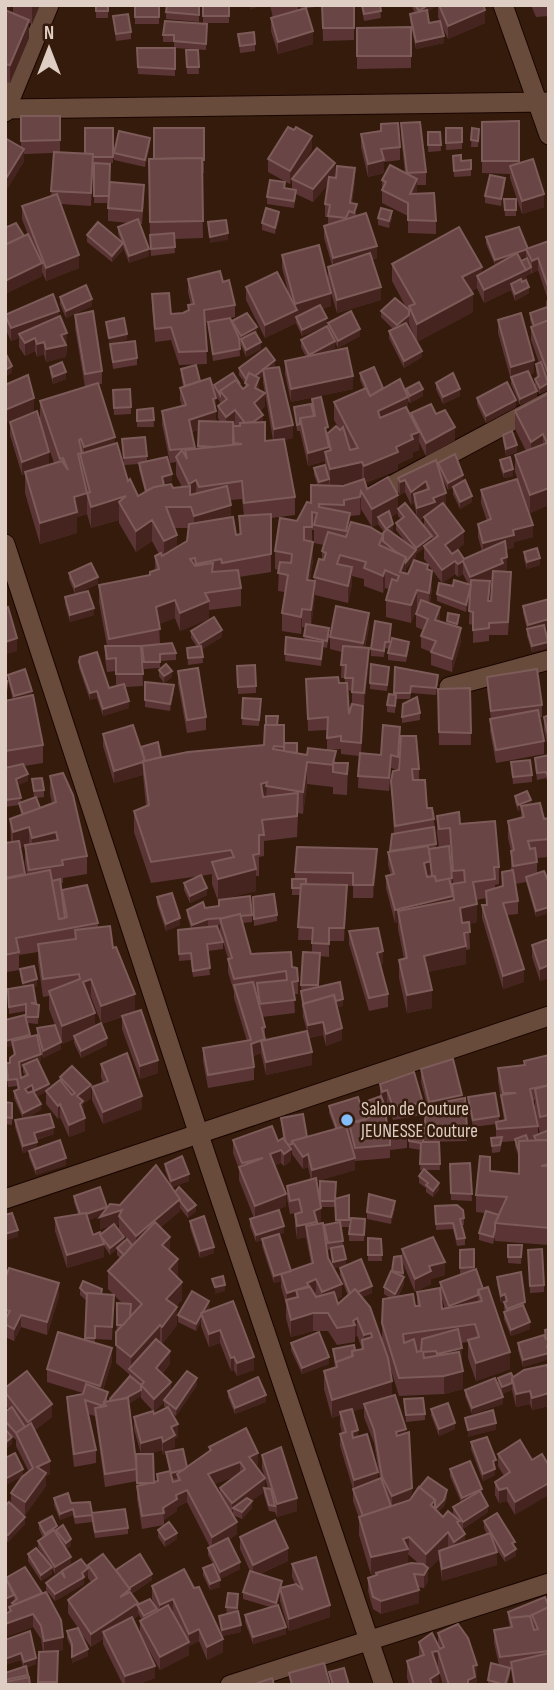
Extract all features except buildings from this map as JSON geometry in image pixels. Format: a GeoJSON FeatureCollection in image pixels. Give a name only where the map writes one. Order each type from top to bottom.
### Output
{"type":"FeatureCollection","features":[{"type":"Feature","properties":{"kind":"street"},"geometry":{"type":"LineString","coordinates":[[49,5],[6,110],[543,102]]}},
{"type":"Feature","properties":{"kind":"street"},"geometry":{"type":"LineString","coordinates":[[503,5],[543,102],[549,135]]}},
{"type":"Feature","properties":{"kind":"street"},"geometry":{"type":"LineString","coordinates":[[372,495],[549,401]]}},
{"type":"Feature","properties":{"kind":"street"},"geometry":{"type":"LineString","coordinates":[[5,544],[199,1135],[384,1685]]}},
{"type":"Feature","properties":{"kind":"street"},"geometry":{"type":"LineString","coordinates":[[449,687],[549,660]]}},
{"type":"Feature","properties":{"kind":"street"},"geometry":{"type":"LineString","coordinates":[[5,1199],[549,1016]]}},
{"type":"Feature","properties":{"kind":"street"},"geometry":{"type":"LineString","coordinates":[[230,1685],[549,1583]]}},
{"type":"Feature","properties":{"kind":"place","name":"Salon de Couture JEUNESSE Couture"},"geometry":{"type":"Point","coordinates":[347,1120]}}]}
